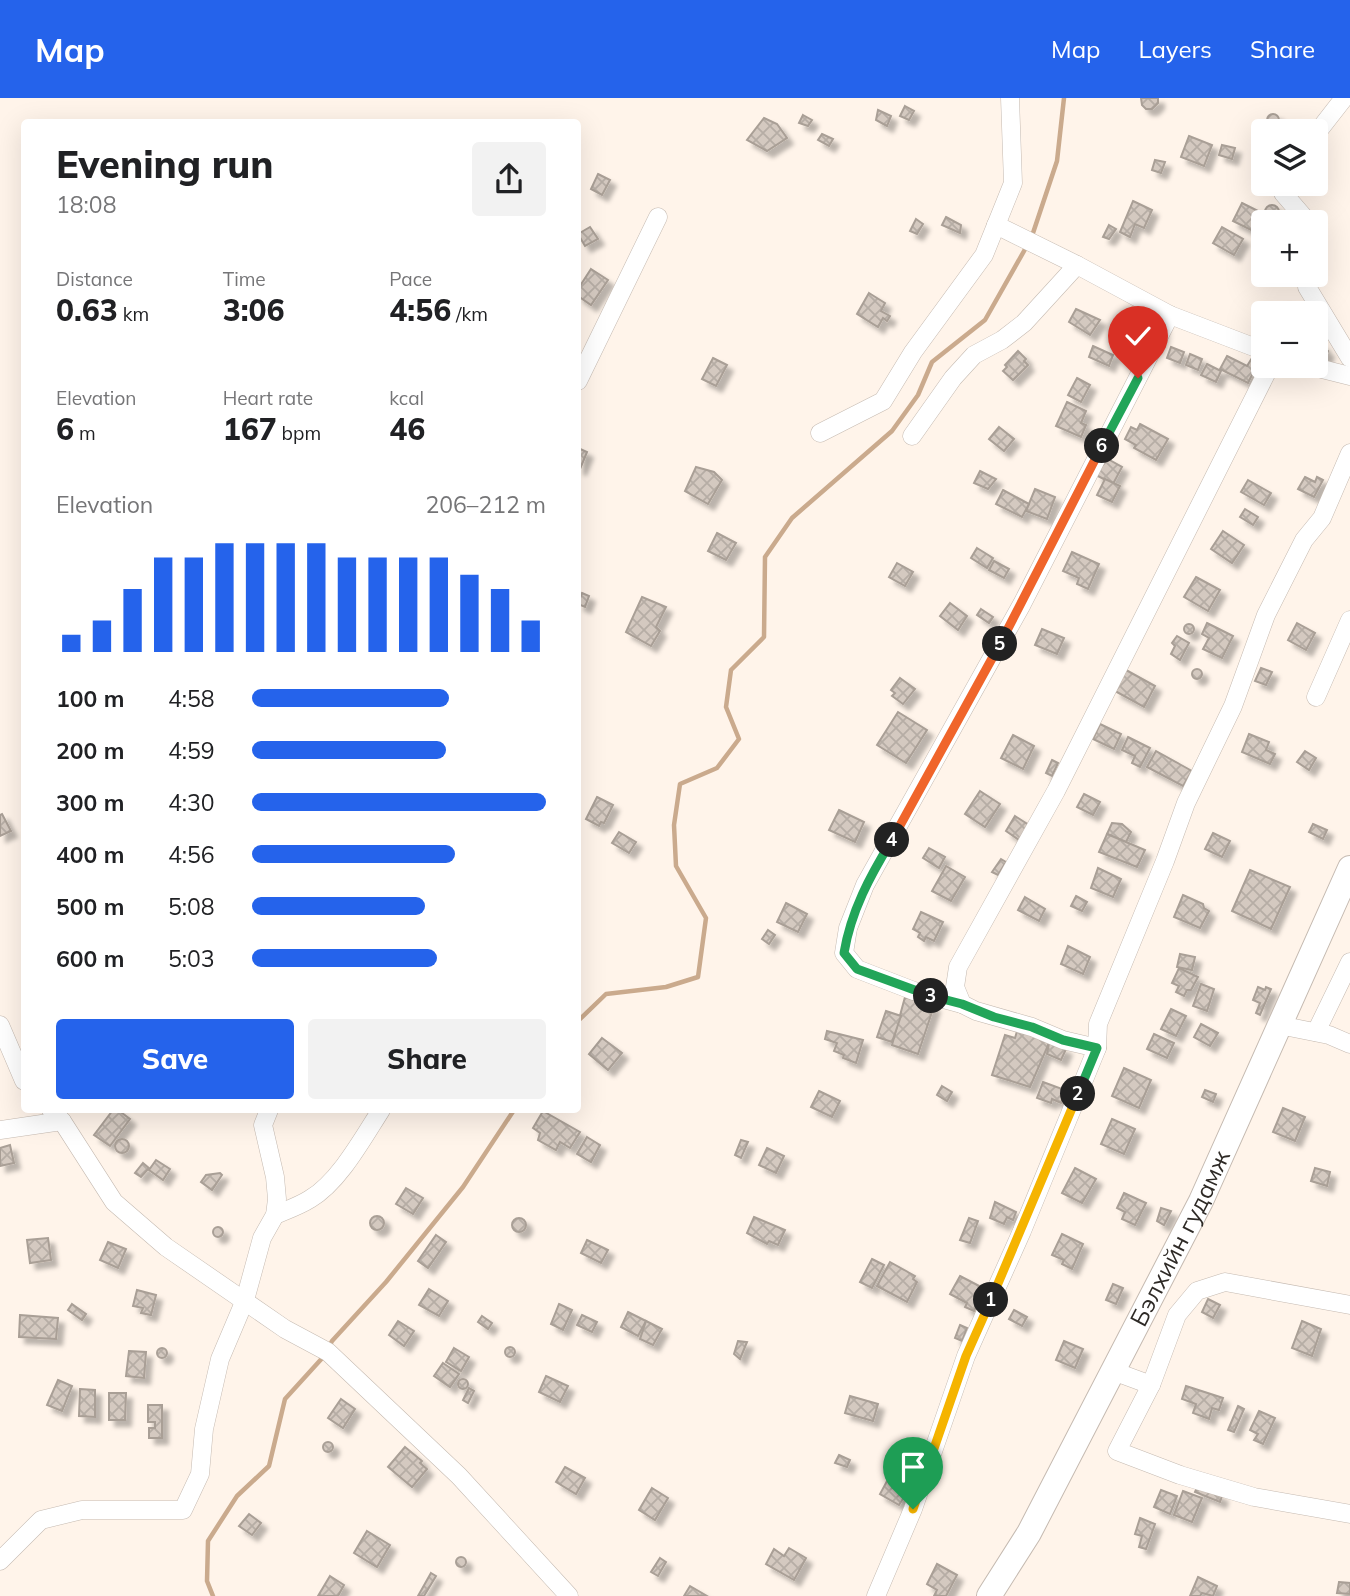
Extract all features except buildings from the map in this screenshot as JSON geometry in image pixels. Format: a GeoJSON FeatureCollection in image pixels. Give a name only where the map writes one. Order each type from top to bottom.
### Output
{"type":"FeatureCollection","features":[{"type":"Feature","properties":{"kind":"main road","name":"Бэлхийн гудамж"},"geometry":{"type":"LineString","coordinates":[[989,1596],[1029,1533],[1201,1200],[1350,869]]}},
{"type":"Feature","properties":{"kind":"street"},"geometry":{"type":"LineString","coordinates":[[820,433],[883,401],[913,352],[984,256],[1013,183],[1010,98]]}},
{"type":"Feature","properties":{"kind":"street"},"geometry":{"type":"LineString","coordinates":[[1328,119],[1344,98]]}},
{"type":"Feature","properties":{"kind":"street"},"geometry":{"type":"LineString","coordinates":[[1286,196],[1298,210]]}},
{"type":"Feature","properties":{"kind":"street"},"geometry":{"type":"LineString","coordinates":[[581,375],[658,217]]}},
{"type":"Feature","properties":{"kind":"street"},"geometry":{"type":"LineString","coordinates":[[996,225],[1170,315],[1251,346]]}},
{"type":"Feature","properties":{"kind":"street"},"geometry":{"type":"LineString","coordinates":[[912,436],[953,378],[974,355],[1002,340],[1024,323],[1077,265]]}},
{"type":"Feature","properties":{"kind":"street"},"geometry":{"type":"LineString","coordinates":[[1307,287],[1350,358]]}},
{"type":"Feature","properties":{"kind":"street"},"geometry":{"type":"LineString","coordinates":[[1097,1048],[1063,1040],[1032,1027],[914,991],[857,969],[844,953],[848,928],[865,886],[1022,604],[1170,315]]}},
{"type":"Feature","properties":{"kind":"street"},"geometry":{"type":"LineString","coordinates":[[1328,370],[1350,376]]}},
{"type":"Feature","properties":{"kind":"street"},"geometry":{"type":"LineString","coordinates":[[962,1004],[955,986],[958,967],[1056,791],[1264,378]]}},
{"type":"Feature","properties":{"kind":"street"},"geometry":{"type":"LineString","coordinates":[[876,1596],[913,1509],[966,1356],[1022,1231],[1097,1048],[1098,1024],[1146,909],[1185,803],[1233,706],[1266,615],[1304,540],[1322,518],[1350,453]]}},
{"type":"Feature","properties":{"kind":"street"},"geometry":{"type":"LineString","coordinates":[[1316,697],[1350,620]]}},
{"type":"Feature","properties":{"kind":"street"},"geometry":{"type":"LineString","coordinates":[[1316,1032],[1350,962]]}},
{"type":"Feature","properties":{"kind":"street"},"geometry":{"type":"LineString","coordinates":[[1279,1024],[1316,1032],[1350,1044]]}},
{"type":"Feature","properties":{"kind":"street"},"geometry":{"type":"LineString","coordinates":[[0,1025],[21,1074]]}},
{"type":"Feature","properties":{"kind":"street"},"geometry":{"type":"LineString","coordinates":[[0,1560],[41,1520],[82,1510],[183,1510],[200,1474],[204,1429],[220,1359],[245,1300],[262,1238],[275,1215],[275,1177],[263,1125],[269,1113]]}},
{"type":"Feature","properties":{"kind":"street"},"geometry":{"type":"LineString","coordinates":[[275,1215],[312,1198],[328,1184],[379,1113]]}},
{"type":"Feature","properties":{"kind":"street"},"geometry":{"type":"LineString","coordinates":[[0,1130],[56,1115],[114,1202],[166,1247],[285,1329],[328,1352],[459,1476],[569,1596]]}},
{"type":"Feature","properties":{"kind":"street"},"geometry":{"type":"LineString","coordinates":[[1350,1305],[1225,1282],[1197,1291],[1177,1315],[1151,1385],[1117,1451],[1180,1475],[1254,1497],[1350,1514]]}},
{"type":"Feature","properties":{"kind":"street"},"geometry":{"type":"LineString","coordinates":[[1113,1371],[1151,1385]]}},
{"type":"Feature","properties":{"kind":"waterway"},"geometry":{"type":"LineString","coordinates":[[1032,236],[1057,161],[1064,98]]}},
{"type":"Feature","properties":{"kind":"waterway"},"geometry":{"type":"LineString","coordinates":[[581,1018],[606,994],[666,987],[698,977],[706,918],[676,866],[674,825],[680,784],[717,768],[739,739],[726,707],[731,670],[764,637],[765,557],[792,518],[892,431],[918,395],[932,362],[985,320],[1028,244]]}},
{"type":"Feature","properties":{"kind":"waterway"},"geometry":{"type":"LineString","coordinates":[[329,1347],[463,1187],[512,1113]]}},
{"type":"Feature","properties":{"kind":"waterway"},"geometry":{"type":"LineString","coordinates":[[213,1596],[207,1581],[208,1541],[237,1496],[269,1466],[285,1399],[325,1355]]}},
{"type":"Feature","properties":{"kind":"route"},"geometry":{"type":"LineString","coordinates":[[913,1509],[966,1356],[1022,1231],[1097,1048],[1063,1040],[1032,1027],[914,991],[857,969],[844,953],[848,928],[865,886],[978,686],[1138,378]]}}]}
